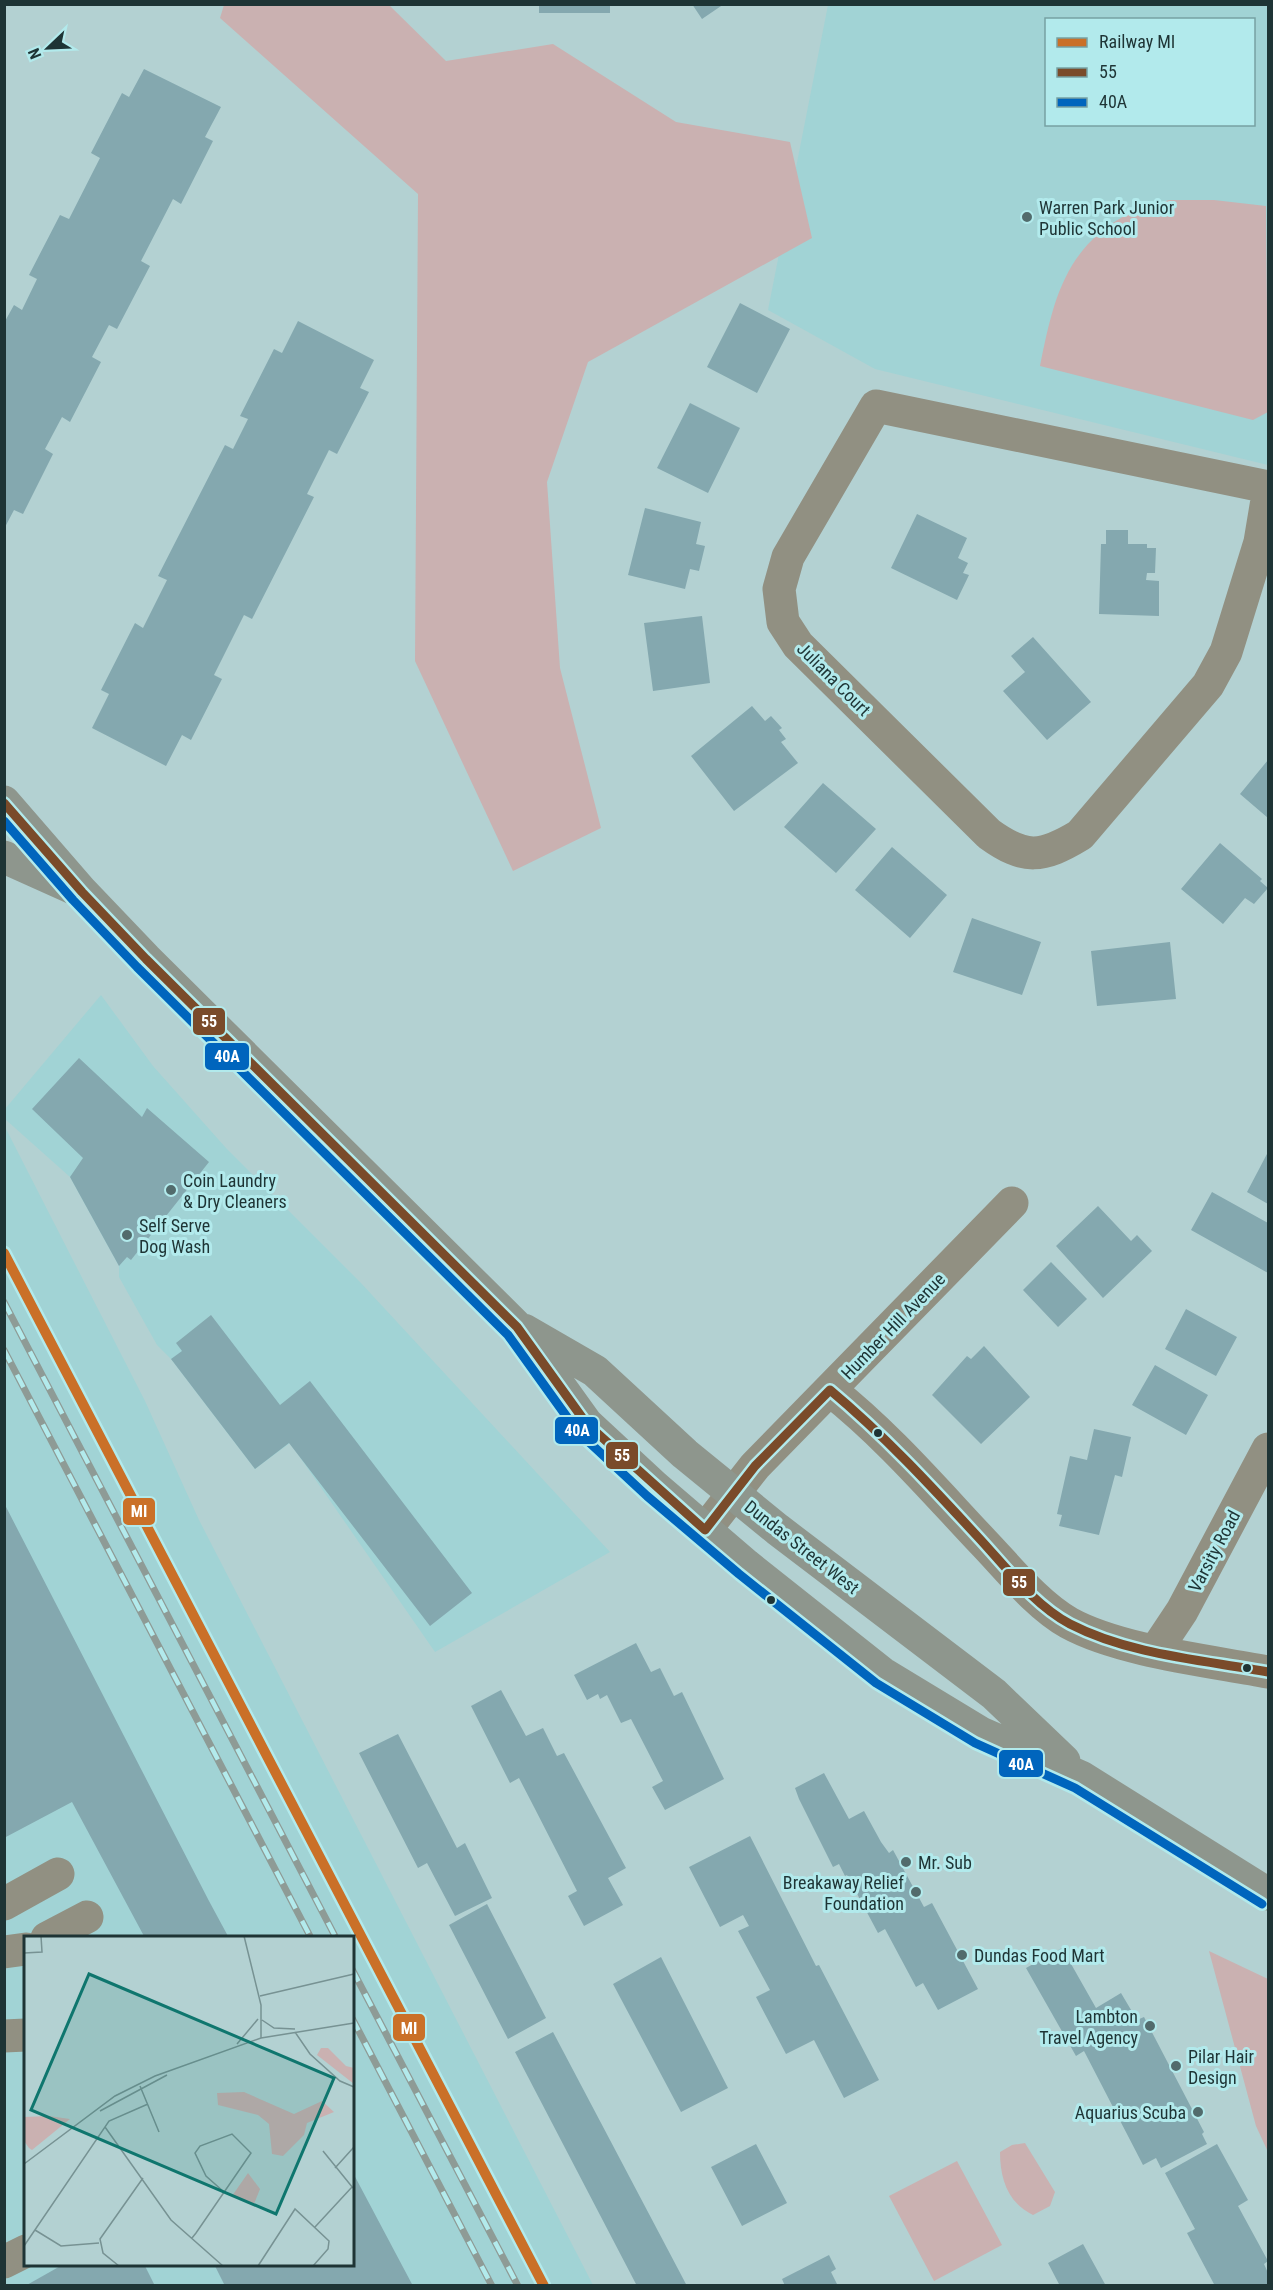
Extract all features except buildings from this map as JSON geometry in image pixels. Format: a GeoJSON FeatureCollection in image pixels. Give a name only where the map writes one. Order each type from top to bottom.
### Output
{"type":"FeatureCollection","features":[{"type":"Feature","properties":{"kind":"main road","name":"Dundas Street West"},"geometry":{"type":"LineString","coordinates":[[4,802],[82,892],[517,1327],[586,1423],[705,1530],[882,1673],[981,1733],[1081,1777],[1269,1894]]}},
{"type":"Feature","properties":{"kind":"main road"},"geometry":{"type":"LineString","coordinates":[[4,857],[82,892]]}},
{"type":"Feature","properties":{"kind":"main road","name":"Dundas Street West"},"geometry":{"type":"LineString","coordinates":[[517,1327],[595,1371],[685,1454],[994,1694],[1081,1777]]}},
{"type":"Feature","properties":{"kind":"street","name":"Juliana Court"},"geometry":{"type":"LineString","coordinates":[[1269,487],[876,406],[788,557],[779,589],[783,622],[798,645],[990,834],[1011,850],[1036,854],[1059,848],[1080,836],[1208,685],[1226,652],[1260,542],[1269,494]]}},
{"type":"Feature","properties":{"kind":"street","name":"Humber Hill Avenue"},"geometry":{"type":"LineString","coordinates":[[705,1530],[755,1466],[1012,1203]]}},
{"type":"Feature","properties":{"kind":"street"},"geometry":{"type":"LineString","coordinates":[[830,1390],[853,1408],[1020,1581],[1068,1622],[1097,1635],[1156,1650],[1269,1672]]}},
{"type":"Feature","properties":{"kind":"street","name":"Varsity Road"},"geometry":{"type":"LineString","coordinates":[[1156,1650],[1182,1611],[1269,1449]]}},
{"type":"Feature","properties":{"kind":"street"},"geometry":{"type":"LineString","coordinates":[[4,1904],[58,1874]]}},
{"type":"Feature","properties":{"kind":"street"},"geometry":{"type":"LineString","coordinates":[[51,1936],[87,1917]]}},
{"type":"Feature","properties":{"kind":"street"},"geometry":{"type":"LineString","coordinates":[[4,1952],[24,1949]]}},
{"type":"Feature","properties":{"kind":"street"},"geometry":{"type":"LineString","coordinates":[[4,2036],[24,2035]]}},
{"type":"Feature","properties":{"kind":"street"},"geometry":{"type":"LineString","coordinates":[[4,2262],[24,2252]]}},
{"type":"Feature","properties":{"kind":"shaded area"},"geometry":{"type":"Polygon","coordinates":[[[224,5],[389,5],[446,61],[553,44],[676,122],[790,142],[812,238],[588,362],[547,482],[560,668],[601,828],[513,871],[415,661],[418,194],[220,18],[224,5]]]}},
{"type":"Feature","properties":{"kind":"shaded area","name":"Warren Park Junior Public School"},"geometry":{"type":"Polygon","coordinates":[[[828,5],[1268,5],[1268,465],[875,369],[768,310],[828,5]]]}},
{"type":"Feature","properties":{"kind":"shaded area"},"geometry":{"type":"Polygon","coordinates":[[[1169,200],[1214,200],[1266,206],[1268,412],[1253,420],[1040,366],[1057,299],[1075,261],[1088,244],[1126,215],[1169,200]]]}},
{"type":"Feature","properties":{"kind":"shaded area"},"geometry":{"type":"Polygon","coordinates":[[[101,995],[153,1066],[226,1148],[360,1282],[610,1552],[435,1652],[290,1443],[255,1469],[171,1359],[157,1345],[119,1277],[119,1266],[70,1177],[5,1119],[5,1109],[101,995]]]}},
{"type":"Feature","properties":{"kind":"shaded area"},"geometry":{"type":"Polygon","coordinates":[[[4,1125],[145,1401],[199,1520],[593,2285],[5,2285],[4,1125]]]}},
{"type":"Feature","properties":{"kind":"shaded area"},"geometry":{"type":"Polygon","coordinates":[[[1209,1951],[1268,1979],[1268,2152],[1256,2126],[1209,1951]]]}},
{"type":"Feature","properties":{"kind":"shaded area"},"geometry":{"type":"Polygon","coordinates":[[[1025,2143],[1055,2192],[1050,2206],[1033,2215],[1017,2204],[1007,2189],[1000,2162],[1000,2152],[1012,2145],[1025,2143]]]}},
{"type":"Feature","properties":{"kind":"shaded area"},"geometry":{"type":"Polygon","coordinates":[[[957,2161],[1002,2245],[934,2281],[889,2196],[957,2161]]]}},
{"type":"Feature","properties":{"kind":"railway"},"geometry":{"type":"LineString","coordinates":[[4,1302],[335,1936]]}},
{"type":"Feature","properties":{"kind":"railway"},"geometry":{"type":"LineString","coordinates":[[4,1350],[310,1936]]}},
{"type":"Feature","properties":{"kind":"railway"},"geometry":{"type":"LineString","coordinates":[[354,1973],[518,2286]]}},
{"type":"Feature","properties":{"kind":"railway"},"geometry":{"type":"LineString","coordinates":[[354,2022],[492,2286]]}},
{"type":"Feature","properties":{"kind":"rail line","name":"MI"},"geometry":{"type":"LineString","coordinates":[[4,1253],[544,2286]]}},
{"type":"Feature","properties":{"kind":"transit line","name":"55"},"geometry":{"type":"LineString","coordinates":[[4,803],[82,892],[146,959],[517,1327],[586,1423],[705,1530],[755,1466],[830,1390]]}},
{"type":"Feature","properties":{"kind":"transit line","name":"40A"},"geometry":{"type":"LineString","coordinates":[[4,821],[73,900],[137,967],[508,1335],[577,1431],[647,1496],[739,1574],[876,1683],[975,1743],[1075,1788],[1262,1904]]}},
{"type":"Feature","properties":{"kind":"transit line","name":"55"},"geometry":{"type":"LineString","coordinates":[[830,1390],[888,1443],[943,1499],[1032,1596],[1057,1616],[1093,1634],[1142,1650],[1268,1672]]}},
{"type":"Feature","properties":{"kind":"place","name":"Warren Park Junior Public School"},"geometry":{"type":"Point","coordinates":[1027,217]}},
{"type":"Feature","properties":{"kind":"place","name":"Coin Laundry & Dry Cleaners"},"geometry":{"type":"Point","coordinates":[171,1190]}},
{"type":"Feature","properties":{"kind":"place","name":"Self Serve Dog Wash"},"geometry":{"type":"Point","coordinates":[127,1235]}},
{"type":"Feature","properties":{"kind":"place","name":"Mr. Sub"},"geometry":{"type":"Point","coordinates":[906,1862]}},
{"type":"Feature","properties":{"kind":"place","name":"Breakaway Relief Foundation"},"geometry":{"type":"Point","coordinates":[916,1892]}},
{"type":"Feature","properties":{"kind":"place","name":"Dundas Food Mart"},"geometry":{"type":"Point","coordinates":[962,1955]}},
{"type":"Feature","properties":{"kind":"place","name":"Lambton Travel Agency"},"geometry":{"type":"Point","coordinates":[1150,2026]}},
{"type":"Feature","properties":{"kind":"place","name":"Pilar Hair Design"},"geometry":{"type":"Point","coordinates":[1176,2066]}},
{"type":"Feature","properties":{"kind":"place","name":"Aquarius Scuba"},"geometry":{"type":"Point","coordinates":[1198,2112]}}]}
